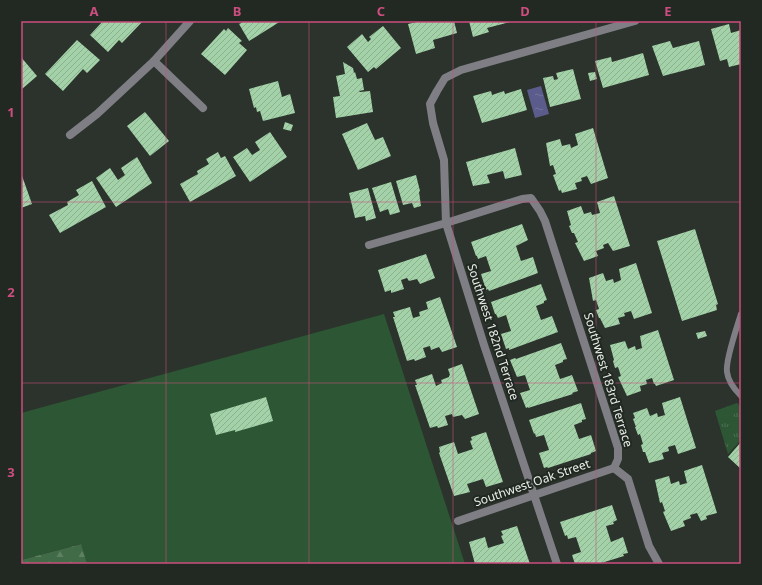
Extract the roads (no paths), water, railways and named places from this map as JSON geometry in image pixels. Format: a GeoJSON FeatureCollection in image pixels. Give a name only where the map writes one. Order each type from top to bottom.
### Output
{"type":"FeatureCollection","features":[{"type":"Feature","properties":{"kind":"street"},"geometry":{"type":"LineString","coordinates":[[70,135],[97,114],[154,61],[190,21]]}},
{"type":"Feature","properties":{"kind":"street","name":"Southwest 182nd Terrace"},"geometry":{"type":"LineString","coordinates":[[557,564],[446,223],[444,160],[431,114],[430,104],[446,78],[461,70],[635,21]]}},
{"type":"Feature","properties":{"kind":"street"},"geometry":{"type":"LineString","coordinates":[[154,61],[204,108]]}},
{"type":"Feature","properties":{"kind":"street","name":"Southwest 183rd Terrace"},"geometry":{"type":"LineString","coordinates":[[446,223],[522,198],[531,198],[540,211],[545,221],[618,448],[618,459],[614,468]]}},
{"type":"Feature","properties":{"kind":"street"},"geometry":{"type":"LineString","coordinates":[[369,245],[446,223]]}},
{"type":"Feature","properties":{"kind":"street"},"geometry":{"type":"LineString","coordinates":[[614,468],[628,478],[649,546],[659,564]]}},
{"type":"Feature","properties":{"kind":"street","name":"Southwest Oak Street"},"geometry":{"type":"LineString","coordinates":[[458,521],[614,468]]}},
{"type":"Feature","properties":{"kind":"lane"},"geometry":{"type":"LineString","coordinates":[[741,314],[727,372],[730,382],[741,396]]}},
{"type":"Feature","properties":{"kind":"water"},"geometry":{"type":"Polygon","coordinates":[[[541,86],[549,114],[535,118],[527,90],[541,86]]]}}]}
